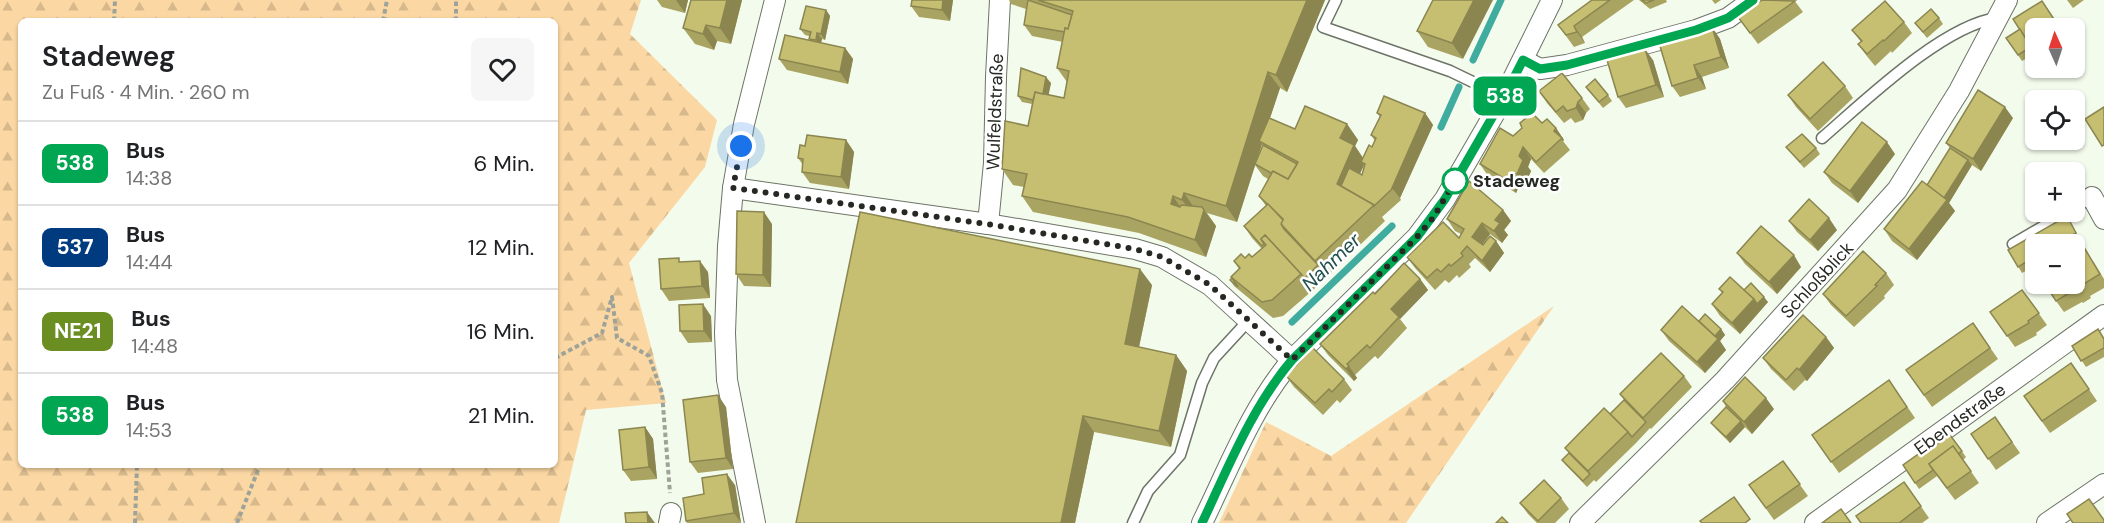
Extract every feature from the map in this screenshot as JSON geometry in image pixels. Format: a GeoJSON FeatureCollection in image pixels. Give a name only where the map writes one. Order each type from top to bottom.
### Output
{"type":"FeatureCollection","features":[{"type":"Feature","properties":{"kind":"street"},"geometry":{"type":"LineString","coordinates":[[755,523],[727,380],[728,246],[733,188],[744,124],[775,0]]}},
{"type":"Feature","properties":{"kind":"street","name":"Wulfeldstraße"},"geometry":{"type":"LineString","coordinates":[[987,224],[994,163],[1000,0]]}},
{"type":"Feature","properties":{"kind":"street"},"geometry":{"type":"LineString","coordinates":[[1202,523],[1273,382],[1292,360],[1417,237],[1445,199],[1504,97],[1552,0]]}},
{"type":"Feature","properties":{"kind":"street"},"geometry":{"type":"LineString","coordinates":[[1523,60],[1540,69],[1567,65],[1696,30],[1728,18],[1753,0]]}},
{"type":"Feature","properties":{"kind":"street","name":"Schloßblick"},"geometry":{"type":"LineString","coordinates":[[1580,523],[1725,380],[1897,190],[1959,91],[2007,0]]}},
{"type":"Feature","properties":{"kind":"street"},"geometry":{"type":"LineString","coordinates":[[733,188],[987,224],[1135,249],[1162,257],[1210,285],[1292,360]]}},
{"type":"Feature","properties":{"kind":"street"},"geometry":{"type":"LineString","coordinates":[[2092,197],[2104,219]]}},
{"type":"Feature","properties":{"kind":"street","name":"Ebendstraße"},"geometry":{"type":"LineString","coordinates":[[1815,523],[2104,315]]}},
{"type":"Feature","properties":{"kind":"street"},"geometry":{"type":"LineString","coordinates":[[2047,523],[2104,484]]}},
{"type":"Feature","properties":{"kind":"lane"},"geometry":{"type":"LineString","coordinates":[[1336,0],[1323,27],[1450,71],[1504,97]]}},
{"type":"Feature","properties":{"kind":"lane"},"geometry":{"type":"LineString","coordinates":[[1822,138],[1932,47],[1981,20],[1997,18]]}},
{"type":"Feature","properties":{"kind":"lane"},"geometry":{"type":"LineString","coordinates":[[2085,201],[2092,197]]}},
{"type":"Feature","properties":{"kind":"lane"},"geometry":{"type":"LineString","coordinates":[[2013,244],[2051,222]]}},
{"type":"Feature","properties":{"kind":"lane"},"geometry":{"type":"LineString","coordinates":[[1133,523],[1148,491],[1180,455],[1202,383],[1214,358],[1249,320]]}},
{"type":"Feature","properties":{"kind":"path"},"geometry":{"type":"LineString","coordinates":[[114,18],[115,0]]}},
{"type":"Feature","properties":{"kind":"path"},"geometry":{"type":"LineString","coordinates":[[384,18],[387,0]]}},
{"type":"Feature","properties":{"kind":"path"},"geometry":{"type":"LineString","coordinates":[[456,0],[456,18]]}},
{"type":"Feature","properties":{"kind":"path"},"geometry":{"type":"LineString","coordinates":[[558,356],[602,333],[612,297],[617,338],[649,356],[662,393],[669,473],[670,518]]}},
{"type":"Feature","properties":{"kind":"path"},"geometry":{"type":"LineString","coordinates":[[135,523],[137,468]]}},
{"type":"Feature","properties":{"kind":"path"},"geometry":{"type":"LineString","coordinates":[[237,523],[259,468]]}},
{"type":"Feature","properties":{"kind":"green space"},"geometry":{"type":"Polygon","coordinates":[[[0,0],[641,0],[630,34],[717,120],[705,167],[629,263],[666,403],[586,410],[559,523],[0,523],[0,0]]]}},
{"type":"Feature","properties":{"kind":"green space"},"geometry":{"type":"Polygon","coordinates":[[[1554,306],[1406,523],[1219,523],[1266,422],[1331,456],[1554,306]]]}},
{"type":"Feature","properties":{"kind":"building"},"geometry":{"type":"Polygon","coordinates":[[[691,0],[727,0],[720,28],[706,25],[703,34],[683,28],[691,0]]]}},
{"type":"Feature","properties":{"kind":"building"},"geometry":{"type":"Polygon","coordinates":[[[912,0],[943,0],[942,10],[911,6],[912,0]]]}},
{"type":"Feature","properties":{"kind":"building"},"geometry":{"type":"Polygon","coordinates":[[[1028,0],[1072,15],[1068,29],[1065,28],[1065,32],[1024,25],[1028,0]]]}},
{"type":"Feature","properties":{"kind":"building"},"geometry":{"type":"Polygon","coordinates":[[[1038,0],[1307,0],[1276,75],[1268,72],[1226,206],[1184,193],[1182,200],[1173,196],[1171,204],[1180,207],[1181,205],[1202,207],[1204,210],[1195,240],[1128,217],[1022,196],[1027,174],[1002,169],[1005,121],[1028,126],[1035,92],[1064,98],[1069,71],[1057,68],[1065,28],[1068,29],[1073,11],[1038,0]]]}},
{"type":"Feature","properties":{"kind":"building"},"geometry":{"type":"Polygon","coordinates":[[[1433,0],[1474,0],[1452,43],[1417,31],[1433,0]]]}},
{"type":"Feature","properties":{"kind":"building"},"geometry":{"type":"Polygon","coordinates":[[[1592,0],[1610,0],[1574,26],[1577,32],[1566,35],[1558,25],[1592,0]]]}},
{"type":"Feature","properties":{"kind":"building"},"geometry":{"type":"Polygon","coordinates":[[[1762,0],[1795,1],[1750,33],[1738,17],[1762,0]]]}},
{"type":"Feature","properties":{"kind":"building"},"geometry":{"type":"Polygon","coordinates":[[[1885,1],[1904,22],[1867,54],[1858,44],[1862,41],[1852,30],[1885,1]]]}},
{"type":"Feature","properties":{"kind":"building"},"geometry":{"type":"Polygon","coordinates":[[[2042,1],[2053,18],[2025,18],[2025,38],[2013,19],[2042,1]]]}},
{"type":"Feature","properties":{"kind":"building"},"geometry":{"type":"Polygon","coordinates":[[[806,6],[826,10],[821,34],[817,33],[816,40],[809,39],[811,32],[800,29],[806,6]]]}},
{"type":"Feature","properties":{"kind":"building"},"geometry":{"type":"Polygon","coordinates":[[[1931,9],[1939,18],[1923,32],[1915,23],[1931,9]]]}},
{"type":"Feature","properties":{"kind":"building"},"geometry":{"type":"Polygon","coordinates":[[[1712,27],[1721,57],[1694,65],[1698,78],[1672,86],[1659,43],[1712,27]]]}},
{"type":"Feature","properties":{"kind":"building"},"geometry":{"type":"Polygon","coordinates":[[[2020,29],[2025,37],[2025,51],[2018,55],[2006,38],[2020,29]]]}},
{"type":"Feature","properties":{"kind":"building"},"geometry":{"type":"Polygon","coordinates":[[[785,35],[845,48],[840,72],[779,59],[785,35]]]}},
{"type":"Feature","properties":{"kind":"building"},"geometry":{"type":"Polygon","coordinates":[[[1645,49],[1656,85],[1618,97],[1607,60],[1645,49]]]}},
{"type":"Feature","properties":{"kind":"building"},"geometry":{"type":"Polygon","coordinates":[[[1823,62],[1845,86],[1810,119],[1788,95],[1823,62]]]}},
{"type":"Feature","properties":{"kind":"building"},"geometry":{"type":"Polygon","coordinates":[[[1021,68],[1046,77],[1043,94],[1035,92],[1033,100],[1018,96],[1021,68]]]}},
{"type":"Feature","properties":{"kind":"building"},"geometry":{"type":"Polygon","coordinates":[[[1562,73],[1582,98],[1576,108],[1567,111],[1563,106],[1556,112],[1539,91],[1562,73]]]}},
{"type":"Feature","properties":{"kind":"building"},"geometry":{"type":"Polygon","coordinates":[[[1595,79],[1608,95],[1599,102],[1586,87],[1595,79]]]}},
{"type":"Feature","properties":{"kind":"building"},"geometry":{"type":"Polygon","coordinates":[[[1978,90],[2005,107],[1973,159],[1946,143],[1978,90]]]}},
{"type":"Feature","properties":{"kind":"building"},"geometry":{"type":"Polygon","coordinates":[[[1384,96],[1425,113],[1393,188],[1373,207],[1374,205],[1341,186],[1349,168],[1362,175],[1365,164],[1361,162],[1369,145],[1372,147],[1376,138],[1371,135],[1381,115],[1377,113],[1384,96]]]}},
{"type":"Feature","properties":{"kind":"building"},"geometry":{"type":"Polygon","coordinates":[[[1305,106],[1347,124],[1340,138],[1354,145],[1337,184],[1374,205],[1315,261],[1281,224],[1283,219],[1259,196],[1273,171],[1288,179],[1298,162],[1259,141],[1269,118],[1295,129],[1305,106]]]}},
{"type":"Feature","properties":{"kind":"building"},"geometry":{"type":"Polygon","coordinates":[[[2104,107],[2104,145],[2102,146],[2085,119],[2104,107]]]}},
{"type":"Feature","properties":{"kind":"building"},"geometry":{"type":"Polygon","coordinates":[[[1532,113],[1542,123],[1547,119],[1556,128],[1554,131],[1562,138],[1536,162],[1523,147],[1519,156],[1523,160],[1517,174],[1512,173],[1508,181],[1480,164],[1500,128],[1513,136],[1522,128],[1520,123],[1532,113]]]}},
{"type":"Feature","properties":{"kind":"building"},"geometry":{"type":"Polygon","coordinates":[[[1862,122],[1887,142],[1850,191],[1824,172],[1862,122]]]}},
{"type":"Feature","properties":{"kind":"building"},"geometry":{"type":"Polygon","coordinates":[[[1802,134],[1816,148],[1800,162],[1786,147],[1802,134]]]}},
{"type":"Feature","properties":{"kind":"building"},"geometry":{"type":"Polygon","coordinates":[[[807,135],[846,140],[841,177],[802,172],[803,159],[798,158],[800,145],[805,146],[807,135]]]}},
{"type":"Feature","properties":{"kind":"building"},"geometry":{"type":"Polygon","coordinates":[[[1263,145],[1297,164],[1288,179],[1255,164],[1263,145]]]}},
{"type":"Feature","properties":{"kind":"building"},"geometry":{"type":"Polygon","coordinates":[[[1950,148],[1968,160],[1944,198],[1927,185],[1950,148]]]}},
{"type":"Feature","properties":{"kind":"building"},"geometry":{"type":"Polygon","coordinates":[[[1469,181],[1503,210],[1495,220],[1500,223],[1494,231],[1482,223],[1472,237],[1483,245],[1490,236],[1496,241],[1482,261],[1467,246],[1461,253],[1463,256],[1451,266],[1449,264],[1441,272],[1437,269],[1427,278],[1407,257],[1443,222],[1459,238],[1464,229],[1447,219],[1469,181]]]}},
{"type":"Feature","properties":{"kind":"building"},"geometry":{"type":"Polygon","coordinates":[[[1922,181],[1947,200],[1909,249],[1884,229],[1922,181]]]}},
{"type":"Feature","properties":{"kind":"building"},"geometry":{"type":"Polygon","coordinates":[[[1809,199],[1829,218],[1810,240],[1789,221],[1809,199]]]}},
{"type":"Feature","properties":{"kind":"building"},"geometry":{"type":"Polygon","coordinates":[[[1268,204],[1283,220],[1281,224],[1284,229],[1318,265],[1305,278],[1265,235],[1261,239],[1264,244],[1262,246],[1244,226],[1268,204]]]}},
{"type":"Feature","properties":{"kind":"building"},"geometry":{"type":"Polygon","coordinates":[[[737,211],[764,212],[763,275],[736,274],[737,211]]]}},
{"type":"Feature","properties":{"kind":"building"},"geometry":{"type":"Polygon","coordinates":[[[860,212],[1140,269],[1125,344],[1176,355],[1159,431],[1083,416],[1061,523],[796,523],[860,212]]]}},
{"type":"Feature","properties":{"kind":"building"},"geometry":{"type":"Polygon","coordinates":[[[2057,222],[2070,222],[2076,233],[2074,234],[2036,234],[2057,222]]]}},
{"type":"Feature","properties":{"kind":"building"},"geometry":{"type":"Polygon","coordinates":[[[1761,226],[1794,255],[1769,282],[1737,253],[1761,226]]]}},
{"type":"Feature","properties":{"kind":"building"},"geometry":{"type":"Polygon","coordinates":[[[1265,235],[1301,274],[1272,300],[1262,302],[1231,277],[1240,268],[1234,261],[1241,254],[1245,258],[1249,254],[1252,257],[1266,245],[1261,239],[1265,235]]]}},
{"type":"Feature","properties":{"kind":"building"},"geometry":{"type":"Polygon","coordinates":[[[2025,240],[2025,263],[2018,267],[2008,250],[2025,240]]]}},
{"type":"Feature","properties":{"kind":"building"},"geometry":{"type":"Polygon","coordinates":[[[2085,249],[2100,274],[2085,283],[2085,249]]]}},
{"type":"Feature","properties":{"kind":"building"},"geometry":{"type":"Polygon","coordinates":[[[1863,251],[1886,273],[1875,285],[1877,286],[1846,316],[1823,294],[1863,251]]]}},
{"type":"Feature","properties":{"kind":"building"},"geometry":{"type":"Polygon","coordinates":[[[679,258],[679,262],[700,261],[702,286],[661,289],[659,259],[679,258]]]}},
{"type":"Feature","properties":{"kind":"building"},"geometry":{"type":"Polygon","coordinates":[[[1404,263],[1420,279],[1391,309],[1399,317],[1370,348],[1367,345],[1347,364],[1349,366],[1346,369],[1320,344],[1373,292],[1375,294],[1404,263]]]}},
{"type":"Feature","properties":{"kind":"building"},"geometry":{"type":"Polygon","coordinates":[[[1730,277],[1754,299],[1732,323],[1712,304],[1723,292],[1719,289],[1730,277]]]}},
{"type":"Feature","properties":{"kind":"building"},"geometry":{"type":"Polygon","coordinates":[[[1751,283],[1764,297],[1757,304],[1744,290],[1751,283]]]}},
{"type":"Feature","properties":{"kind":"building"},"geometry":{"type":"Polygon","coordinates":[[[2022,290],[2039,313],[2028,321],[2029,323],[2007,336],[1990,312],[2022,290]]]}},
{"type":"Feature","properties":{"kind":"building"},"geometry":{"type":"Polygon","coordinates":[[[2051,294],[2067,294],[2056,301],[2051,294]]]}},
{"type":"Feature","properties":{"kind":"building"},"geometry":{"type":"Polygon","coordinates":[[[703,304],[704,331],[680,331],[679,305],[703,304]]]}},
{"type":"Feature","properties":{"kind":"building"},"geometry":{"type":"Polygon","coordinates":[[[1682,306],[1718,339],[1697,362],[1661,330],[1682,306]]]}},
{"type":"Feature","properties":{"kind":"building"},"geometry":{"type":"Polygon","coordinates":[[[1705,314],[1721,329],[1715,336],[1699,321],[1705,314]]]}},
{"type":"Feature","properties":{"kind":"building"},"geometry":{"type":"Polygon","coordinates":[[[1803,315],[1826,337],[1799,370],[1797,368],[1786,380],[1763,358],[1803,315]]]}},
{"type":"Feature","properties":{"kind":"building"},"geometry":{"type":"Polygon","coordinates":[[[1973,323],[1990,348],[1924,395],[1906,370],[1973,323]]]}},
{"type":"Feature","properties":{"kind":"building"},"geometry":{"type":"Polygon","coordinates":[[[2098,329],[2104,339],[2104,348],[2081,361],[2072,346],[2098,329]]]}},
{"type":"Feature","properties":{"kind":"building"},"geometry":{"type":"Polygon","coordinates":[[[1313,348],[1344,379],[1332,392],[1329,389],[1315,403],[1286,376],[1313,348]]]}},
{"type":"Feature","properties":{"kind":"building"},"geometry":{"type":"Polygon","coordinates":[[[1661,353],[1684,376],[1643,418],[1620,394],[1661,353]]]}},
{"type":"Feature","properties":{"kind":"building"},"geometry":{"type":"Polygon","coordinates":[[[2071,363],[2089,389],[2042,421],[2024,396],[2071,363]]]}},
{"type":"Feature","properties":{"kind":"building"},"geometry":{"type":"Polygon","coordinates":[[[1745,377],[1766,398],[1744,422],[1723,401],[1745,377]]]}},
{"type":"Feature","properties":{"kind":"building"},"geometry":{"type":"Polygon","coordinates":[[[1889,380],[1907,407],[1831,462],[1812,435],[1889,380]]]}},
{"type":"Feature","properties":{"kind":"building"},"geometry":{"type":"Polygon","coordinates":[[[718,395],[726,458],[690,462],[683,400],[718,395]]]}},
{"type":"Feature","properties":{"kind":"building"},"geometry":{"type":"Polygon","coordinates":[[[1624,400],[1646,422],[1632,437],[1610,414],[1624,400]]]}},
{"type":"Feature","properties":{"kind":"building"},"geometry":{"type":"Polygon","coordinates":[[[1726,407],[1741,421],[1726,437],[1711,423],[1726,407]]]}},
{"type":"Feature","properties":{"kind":"building"},"geometry":{"type":"Polygon","coordinates":[[[1604,408],[1628,432],[1588,471],[1565,448],[1604,408]]]}},
{"type":"Feature","properties":{"kind":"building"},"geometry":{"type":"Polygon","coordinates":[[[1995,417],[2012,442],[1988,459],[1971,434],[1995,417]]]}},
{"type":"Feature","properties":{"kind":"building"},"geometry":{"type":"Polygon","coordinates":[[[645,427],[649,467],[623,470],[619,430],[645,427]]]}},
{"type":"Feature","properties":{"kind":"building"},"geometry":{"type":"Polygon","coordinates":[[[1950,435],[1962,451],[1958,454],[1953,446],[1929,464],[1933,470],[1915,483],[1903,465],[1950,435]]]}},
{"type":"Feature","properties":{"kind":"building"},"geometry":{"type":"Polygon","coordinates":[[[1953,446],[1971,471],[1947,488],[1929,464],[1953,446]]]}},
{"type":"Feature","properties":{"kind":"building"},"geometry":{"type":"Polygon","coordinates":[[[1569,453],[1590,474],[1583,481],[1562,460],[1569,453]]]}},
{"type":"Feature","properties":{"kind":"building"},"geometry":{"type":"Polygon","coordinates":[[[1783,461],[1800,484],[1766,508],[1749,485],[1783,461]]]}},
{"type":"Feature","properties":{"kind":"building"},"geometry":{"type":"Polygon","coordinates":[[[727,474],[734,513],[686,521],[683,498],[704,494],[702,478],[727,474]]]}},
{"type":"Feature","properties":{"kind":"building"},"geometry":{"type":"Polygon","coordinates":[[[1544,480],[1561,498],[1538,521],[1520,503],[1544,480]]]}},
{"type":"Feature","properties":{"kind":"building"},"geometry":{"type":"Polygon","coordinates":[[[1904,482],[1921,506],[1899,523],[1861,523],[1856,516],[1904,482]]]}},
{"type":"Feature","properties":{"kind":"building"},"geometry":{"type":"Polygon","coordinates":[[[1734,497],[1750,519],[1745,523],[1702,523],[1700,521],[1734,497]]]}},
{"type":"Feature","properties":{"kind":"building"},"geometry":{"type":"Polygon","coordinates":[[[2089,499],[2104,523],[2073,523],[2067,514],[2089,499]]]}},
{"type":"Feature","properties":{"kind":"building"},"geometry":{"type":"Polygon","coordinates":[[[1841,509],[1851,523],[1822,523],[1841,509]]]}},
{"type":"Feature","properties":{"kind":"building"},"geometry":{"type":"Polygon","coordinates":[[[647,512],[648,523],[626,523],[625,513],[647,512]]]}},
{"type":"Feature","properties":{"kind":"building"},"geometry":{"type":"Polygon","coordinates":[[[1502,517],[1508,523],[1496,523],[1502,517]]]}},
{"type":"Feature","properties":{"kind":"waterway","name":"Nahmer"},"geometry":{"type":"LineString","coordinates":[[1473,60],[1501,0]]}},
{"type":"Feature","properties":{"kind":"waterway","name":"Nahmer"},"geometry":{"type":"LineString","coordinates":[[1441,127],[1459,87]]}},
{"type":"Feature","properties":{"kind":"waterway","name":"Nahmer"},"geometry":{"type":"LineString","coordinates":[[1292,322],[1392,226]]}},
{"type":"Feature","properties":{"kind":"bus line","name":"538"},"geometry":{"type":"LineString","coordinates":[[1202,523],[1273,382],[1292,360],[1417,237],[1433,218],[1504,97],[1523,60],[1540,69],[1567,65],[1696,30],[1728,18],[1753,0]]}},
{"type":"Feature","properties":{"kind":"place","name":"Stadeweg"},"geometry":{"type":"Point","coordinates":[1455,181]}},
{"type":"Feature","properties":{"kind":"route"},"geometry":{"type":"LineString","coordinates":[[741,146],[733,188],[987,224],[1135,249],[1162,257],[1210,285],[1292,360],[1417,237],[1433,218],[1455,181]]}}]}
